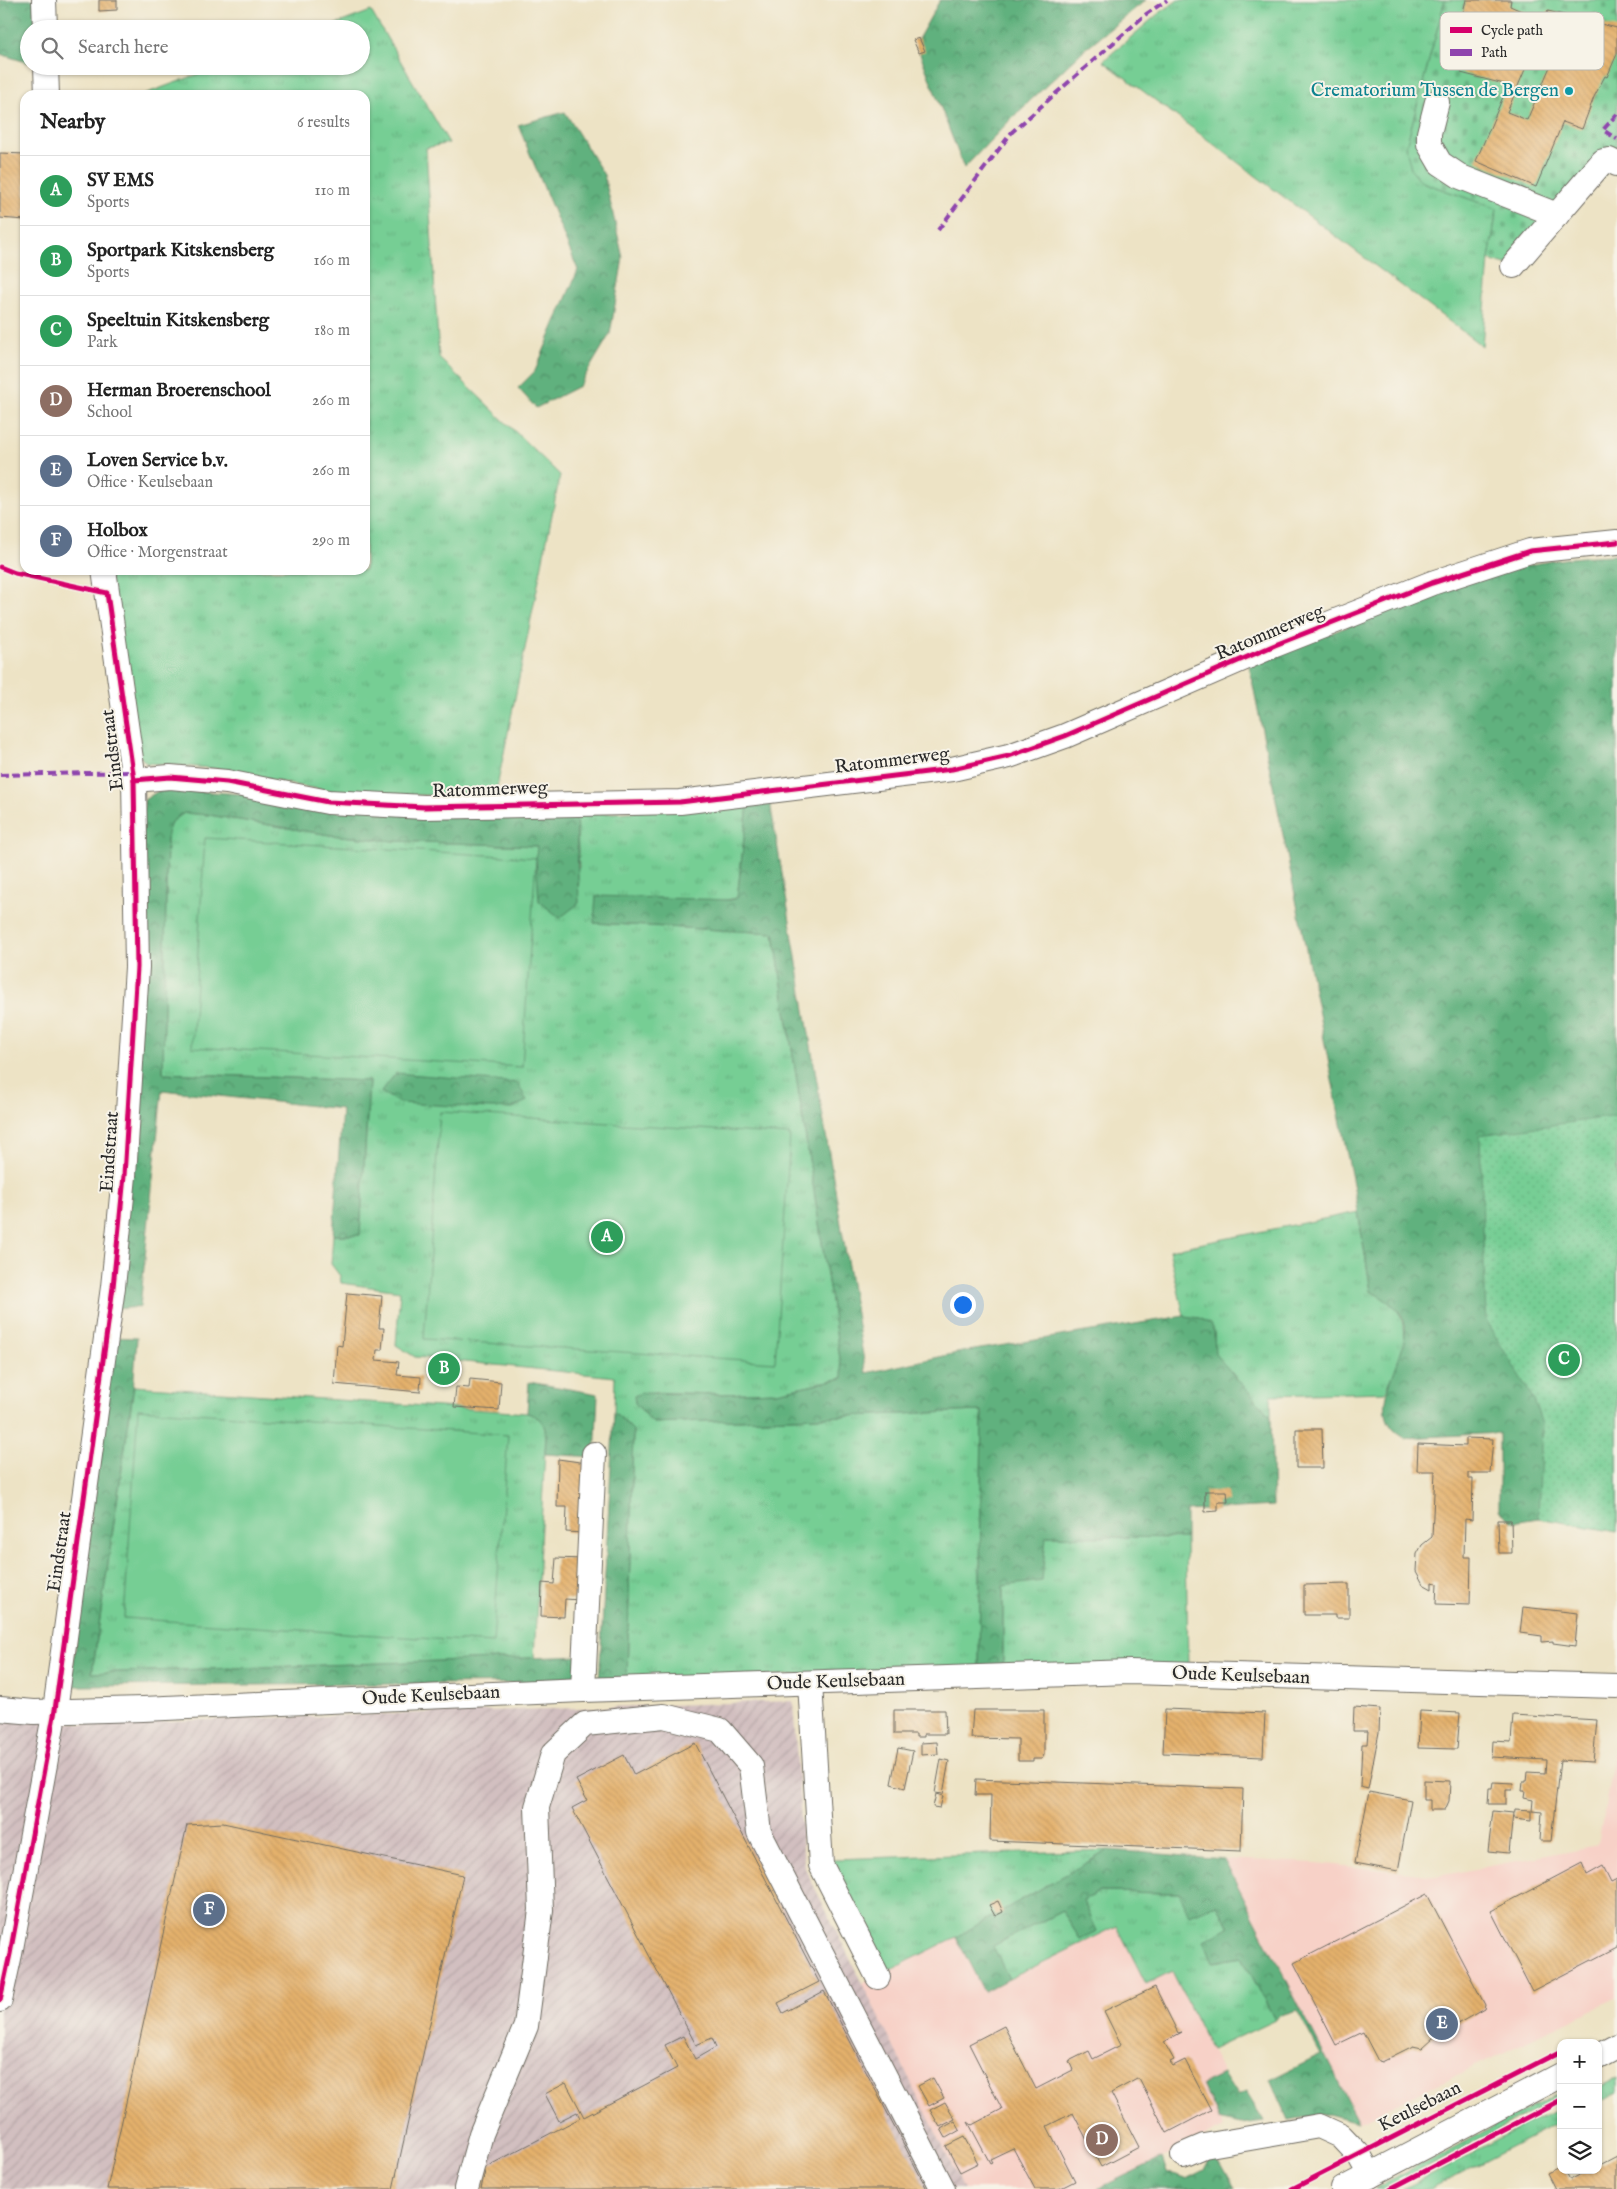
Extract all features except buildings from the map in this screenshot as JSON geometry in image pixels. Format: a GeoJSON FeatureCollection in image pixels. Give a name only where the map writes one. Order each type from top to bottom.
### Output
{"type":"FeatureCollection","features":[{"type":"Feature","properties":{"kind":"street"},"geometry":{"type":"LineString","coordinates":[[44,0],[45,20]]}},
{"type":"Feature","properties":{"kind":"street"},"geometry":{"type":"LineString","coordinates":[[46,75],[47,90]]}},
{"type":"Feature","properties":{"kind":"street"},"geometry":{"type":"LineString","coordinates":[[1437,102],[1429,133],[1429,144],[1440,163],[1460,177],[1556,215]]}},
{"type":"Feature","properties":{"kind":"street"},"geometry":{"type":"LineString","coordinates":[[1513,266],[1603,161],[1609,160],[1617,164]]}},
{"type":"Feature","properties":{"kind":"street","name":"Ratommerweg"},"geometry":{"type":"LineString","coordinates":[[134,780],[170,777],[227,782],[328,802],[424,807],[680,802],[952,769],[1009,756],[1065,736],[1275,645],[1432,583],[1530,551],[1617,542]]}},
{"type":"Feature","properties":{"kind":"street","name":"Eindstraat"},"geometry":{"type":"LineString","coordinates":[[0,2000],[55,1710],[113,1287],[124,1176],[137,967],[134,780],[105,575]]}},
{"type":"Feature","properties":{"kind":"street"},"geometry":{"type":"LineString","coordinates":[[583,1690],[594,1454]]}},
{"type":"Feature","properties":{"kind":"street","name":"Oude Keulsebaan"},"geometry":{"type":"LineString","coordinates":[[0,1708],[34,1712],[143,1709],[583,1690],[1130,1672],[1617,1686]]}},
{"type":"Feature","properties":{"kind":"street"},"geometry":{"type":"LineString","coordinates":[[810,1683],[821,1865],[878,1977]]}},
{"type":"Feature","properties":{"kind":"street"},"geometry":{"type":"LineString","coordinates":[[466,2189],[480,2134],[526,2026],[541,1910],[537,1808],[553,1754],[585,1724],[664,1716],[720,1730],[751,1766],[759,1832],[942,2189]]}},
{"type":"Feature","properties":{"kind":"street"},"geometry":{"type":"LineString","coordinates":[[1602,2054],[1617,2046]]}},
{"type":"Feature","properties":{"kind":"street","name":"Keulsebaan"},"geometry":{"type":"LineString","coordinates":[[1344,2189],[1557,2077]]}},
{"type":"Feature","properties":{"kind":"street"},"geometry":{"type":"LineString","coordinates":[[1183,2155],[1204,2146],[1319,2126],[1341,2136],[1358,2155],[1370,2175]]}},
{"type":"Feature","properties":{"kind":"shaded area"},"geometry":{"type":"Polygon","coordinates":[[[0,1701],[34,1717],[79,1724],[793,1701],[804,1866],[964,2189],[0,2189],[0,1701]]]}},
{"type":"Feature","properties":{"kind":"shaded area"},"geometry":{"type":"Polygon","coordinates":[[[1617,1739],[1617,1998],[1359,2122],[1224,1859],[1317,1863],[1439,1876],[1598,1845],[1617,1739]]]}},
{"type":"Feature","properties":{"kind":"shaded area"},"geometry":{"type":"Polygon","coordinates":[[[1117,1925],[1146,1983],[1172,1971],[1223,2074],[1203,2085],[1224,2127],[1100,2189],[964,2189],[862,1984],[956,1937],[984,1992],[1117,1925]]]}},
{"type":"Feature","properties":{"kind":"green space"},"geometry":{"type":"Polygon","coordinates":[[[0,0],[36,0],[35,20],[20,20],[20,60],[0,54],[0,0]]]}},
{"type":"Feature","properties":{"kind":"green space"},"geometry":{"type":"Polygon","coordinates":[[[940,0],[1146,0],[1086,48],[1013,117],[964,168],[916,43],[940,0]]]}},
{"type":"Feature","properties":{"kind":"green space"},"geometry":{"type":"Polygon","coordinates":[[[1178,0],[1445,0],[1442,12],[1440,12],[1440,19],[1406,147],[1422,182],[1497,209],[1489,260],[1482,346],[1103,61],[1158,14],[1178,0]]]}},
{"type":"Feature","properties":{"kind":"green space"},"geometry":{"type":"Polygon","coordinates":[[[1445,0],[1617,0],[1617,175],[1609,170],[1518,269],[1489,260],[1497,209],[1422,182],[1411,169],[1406,147],[1440,19],[1440,70],[1604,70],[1604,12],[1442,12],[1445,0]]]}},
{"type":"Feature","properties":{"kind":"green space"},"geometry":{"type":"Polygon","coordinates":[[[371,11],[449,143],[426,148],[439,358],[560,475],[495,797],[345,793],[294,785],[222,769],[146,763],[136,752],[110,575],[370,575],[370,90],[155,90],[196,75],[370,75],[370,20],[347,20],[371,11]]]}},
{"type":"Feature","properties":{"kind":"green space"},"geometry":{"type":"Polygon","coordinates":[[[565,112],[604,175],[623,258],[610,334],[579,386],[536,408],[518,388],[535,371],[578,270],[518,125],[565,112]]]}},
{"type":"Feature","properties":{"kind":"green space"},"geometry":{"type":"Polygon","coordinates":[[[1617,555],[1617,1527],[1538,1518],[1513,1522],[1499,1510],[1499,1433],[1405,1438],[1392,1427],[1386,1414],[1386,1399],[1405,1335],[1404,1321],[1395,1307],[1371,1291],[1356,1199],[1249,665],[1438,592],[1496,573],[1555,560],[1617,555]]]}},
{"type":"Feature","properties":{"kind":"green space"},"geometry":{"type":"Polygon","coordinates":[[[179,790],[576,815],[579,903],[560,918],[539,901],[537,846],[394,841],[330,835],[209,815],[184,813],[171,822],[167,834],[163,1073],[369,1081],[360,1235],[333,1235],[342,1109],[162,1090],[140,1307],[116,1309],[144,800],[158,791],[179,790]]]}},
{"type":"Feature","properties":{"kind":"green space"},"geometry":{"type":"Polygon","coordinates":[[[770,802],[866,1373],[962,1352],[1184,1316],[1199,1318],[1210,1324],[1214,1332],[1215,1354],[1271,1417],[1273,1506],[1186,1511],[1186,1538],[1046,1536],[1042,1581],[1003,1586],[1003,1667],[979,1668],[982,1411],[653,1423],[635,1403],[634,1396],[641,1393],[722,1394],[777,1392],[843,1378],[774,933],[594,923],[596,896],[731,900],[737,898],[748,805],[770,802]]]}},
{"type":"Feature","properties":{"kind":"green space"},"geometry":{"type":"Polygon","coordinates":[[[748,805],[737,898],[594,923],[774,933],[843,1378],[777,1392],[722,1394],[645,1392],[653,1423],[982,1411],[979,1668],[627,1681],[633,1430],[614,1412],[615,1377],[415,1357],[396,1345],[400,1291],[341,1283],[340,1276],[331,1264],[333,1235],[360,1235],[369,1081],[163,1073],[167,834],[171,822],[184,813],[209,815],[330,835],[394,841],[538,846],[536,858],[579,868],[576,815],[748,805]]]}},
{"type":"Feature","properties":{"kind":"green space"},"geometry":{"type":"Polygon","coordinates":[[[205,838],[536,858],[522,1067],[192,1047],[205,838]]]}},
{"type":"Feature","properties":{"kind":"green space"},"geometry":{"type":"Polygon","coordinates":[[[396,1073],[518,1083],[527,1101],[510,1109],[399,1103],[381,1092],[396,1073]]]}},
{"type":"Feature","properties":{"kind":"green space"},"geometry":{"type":"Polygon","coordinates":[[[440,1112],[790,1135],[775,1362],[424,1339],[440,1112]]]}},
{"type":"Feature","properties":{"kind":"green space"},"geometry":{"type":"Polygon","coordinates":[[[1617,1116],[1617,1532],[1538,1518],[1542,1425],[1534,1400],[1486,1321],[1480,1135],[1617,1116]]]}},
{"type":"Feature","properties":{"kind":"green space"},"geometry":{"type":"Polygon","coordinates":[[[1358,1212],[1371,1291],[1393,1306],[1400,1315],[1404,1325],[1403,1348],[1386,1392],[1271,1395],[1271,1417],[1214,1354],[1214,1332],[1199,1318],[1184,1316],[1169,1250],[1358,1212]]]}},
{"type":"Feature","properties":{"kind":"green space"},"geometry":{"type":"Polygon","coordinates":[[[111,1337],[137,1338],[133,1391],[92,1673],[583,1656],[583,1683],[71,1686],[111,1337]]]}},
{"type":"Feature","properties":{"kind":"green space"},"geometry":{"type":"Polygon","coordinates":[[[529,1382],[598,1394],[595,1457],[545,1454],[546,1434],[543,1424],[540,1419],[527,1413],[529,1382]]]}},
{"type":"Feature","properties":{"kind":"green space"},"geometry":{"type":"Polygon","coordinates":[[[134,1386],[527,1413],[537,1417],[542,1422],[546,1432],[534,1658],[92,1673],[134,1386]]]}},
{"type":"Feature","properties":{"kind":"green space"},"geometry":{"type":"Polygon","coordinates":[[[138,1409],[508,1435],[493,1643],[124,1618],[138,1409]]]}},
{"type":"Feature","properties":{"kind":"green space"},"geometry":{"type":"Polygon","coordinates":[[[614,1412],[633,1430],[627,1681],[599,1682],[614,1412]]]}},
{"type":"Feature","properties":{"kind":"green space"},"geometry":{"type":"Polygon","coordinates":[[[1046,1536],[1186,1538],[1188,1667],[1003,1667],[1003,1586],[1046,1536]]]}},
{"type":"Feature","properties":{"kind":"green space"},"geometry":{"type":"Polygon","coordinates":[[[1109,1850],[956,1937],[886,1972],[844,1892],[833,1859],[1109,1850]]]}},
{"type":"Feature","properties":{"kind":"green space"},"geometry":{"type":"Polygon","coordinates":[[[1109,1850],[1224,1859],[1359,2122],[1328,2114],[1288,2120],[1270,2080],[1321,2055],[1297,2010],[1281,2015],[1275,2020],[1242,1957],[1213,1962],[1204,1940],[1229,1927],[1217,1904],[1190,1915],[1179,1893],[1099,1892],[1083,1900],[1097,1931],[1080,1939],[1062,1911],[993,1946],[1009,1979],[984,1992],[956,1937],[1109,1850]]]}},
{"type":"Feature","properties":{"kind":"green space"},"geometry":{"type":"Polygon","coordinates":[[[1099,1892],[1179,1893],[1217,1904],[1229,1927],[1213,1962],[1242,1957],[1275,2020],[1211,2050],[1172,1971],[1146,1984],[1117,1926],[1009,1979],[992,1946],[1062,1911],[1080,1939],[1083,1900],[1099,1892]]]}},
{"type":"Feature","properties":{"kind":"green space"},"geometry":{"type":"Polygon","coordinates":[[[1223,2074],[1237,2096],[1246,2092],[1264,2121],[1241,2124],[1218,2119],[1202,2084],[1223,2074]]]}},
{"type":"Feature","properties":{"kind":"green space"},"geometry":{"type":"Polygon","coordinates":[[[1617,2078],[1617,2093],[1602,2101],[1602,2085],[1617,2078]]]}},
{"type":"Feature","properties":{"kind":"green space"},"geometry":{"type":"Polygon","coordinates":[[[1557,2093],[1557,2099],[1384,2189],[1375,2189],[1557,2093]]]}},
{"type":"Feature","properties":{"kind":"green space"},"geometry":{"type":"Polygon","coordinates":[[[1557,2109],[1557,2124],[1431,2189],[1403,2189],[1557,2109]]]}},
{"type":"Feature","properties":{"kind":"green space"},"geometry":{"type":"Polygon","coordinates":[[[1213,2152],[1234,2189],[1097,2189],[1162,2158],[1167,2173],[1186,2179],[1204,2170],[1213,2152]]]}},
{"type":"Feature","properties":{"kind":"marked path"},"geometry":{"type":"LineString","coordinates":[[938,230],[1012,132],[1145,15],[1167,0]]}},
{"type":"Feature","properties":{"kind":"marked path"},"geometry":{"type":"LineString","coordinates":[[1617,114],[1603,130],[1617,139]]}},
{"type":"Feature","properties":{"kind":"marked path"},"geometry":{"type":"LineString","coordinates":[[0,775],[133,772]]}},
{"type":"Feature","properties":{"kind":"cycle path"},"geometry":{"type":"LineString","coordinates":[[134,780],[170,777],[227,782],[328,802],[424,807],[680,802],[952,769],[1009,756],[1065,736],[1275,645],[1432,583],[1530,551],[1617,542]]}},
{"type":"Feature","properties":{"kind":"cycle path"},"geometry":{"type":"LineString","coordinates":[[0,567],[20,574]]}},
{"type":"Feature","properties":{"kind":"cycle path"},"geometry":{"type":"LineString","coordinates":[[0,2000],[55,1710],[113,1287],[124,1176],[137,967],[134,780],[107,593],[24,575]]}},
{"type":"Feature","properties":{"kind":"cycle path"},"geometry":{"type":"LineString","coordinates":[[1292,2189],[1557,2053]]}},
{"type":"Feature","properties":{"kind":"cycle path"},"geometry":{"type":"LineString","coordinates":[[1390,2189],[1557,2102]]}},
{"type":"Feature","properties":{"kind":"place","name":"Crematorium Tussen de Bergen"},"geometry":{"type":"Point","coordinates":[1569,91]}},
{"type":"Feature","properties":{"kind":"place","name":"SV EMS"},"geometry":{"type":"Point","coordinates":[607,1237]}},
{"type":"Feature","properties":{"kind":"place","name":"Speeltuin Kitskensberg"},"geometry":{"type":"Point","coordinates":[1564,1360]}},
{"type":"Feature","properties":{"kind":"place","name":"Sportpark Kitskensberg"},"geometry":{"type":"Point","coordinates":[444,1369]}},
{"type":"Feature","properties":{"kind":"place","name":"Holbox"},"geometry":{"type":"Point","coordinates":[209,1910]}},
{"type":"Feature","properties":{"kind":"place","name":"Loven Service b.v."},"geometry":{"type":"Point","coordinates":[1442,2024]}},
{"type":"Feature","properties":{"kind":"place","name":"Herman Broerenschool"},"geometry":{"type":"Point","coordinates":[1102,2140]}}]}
